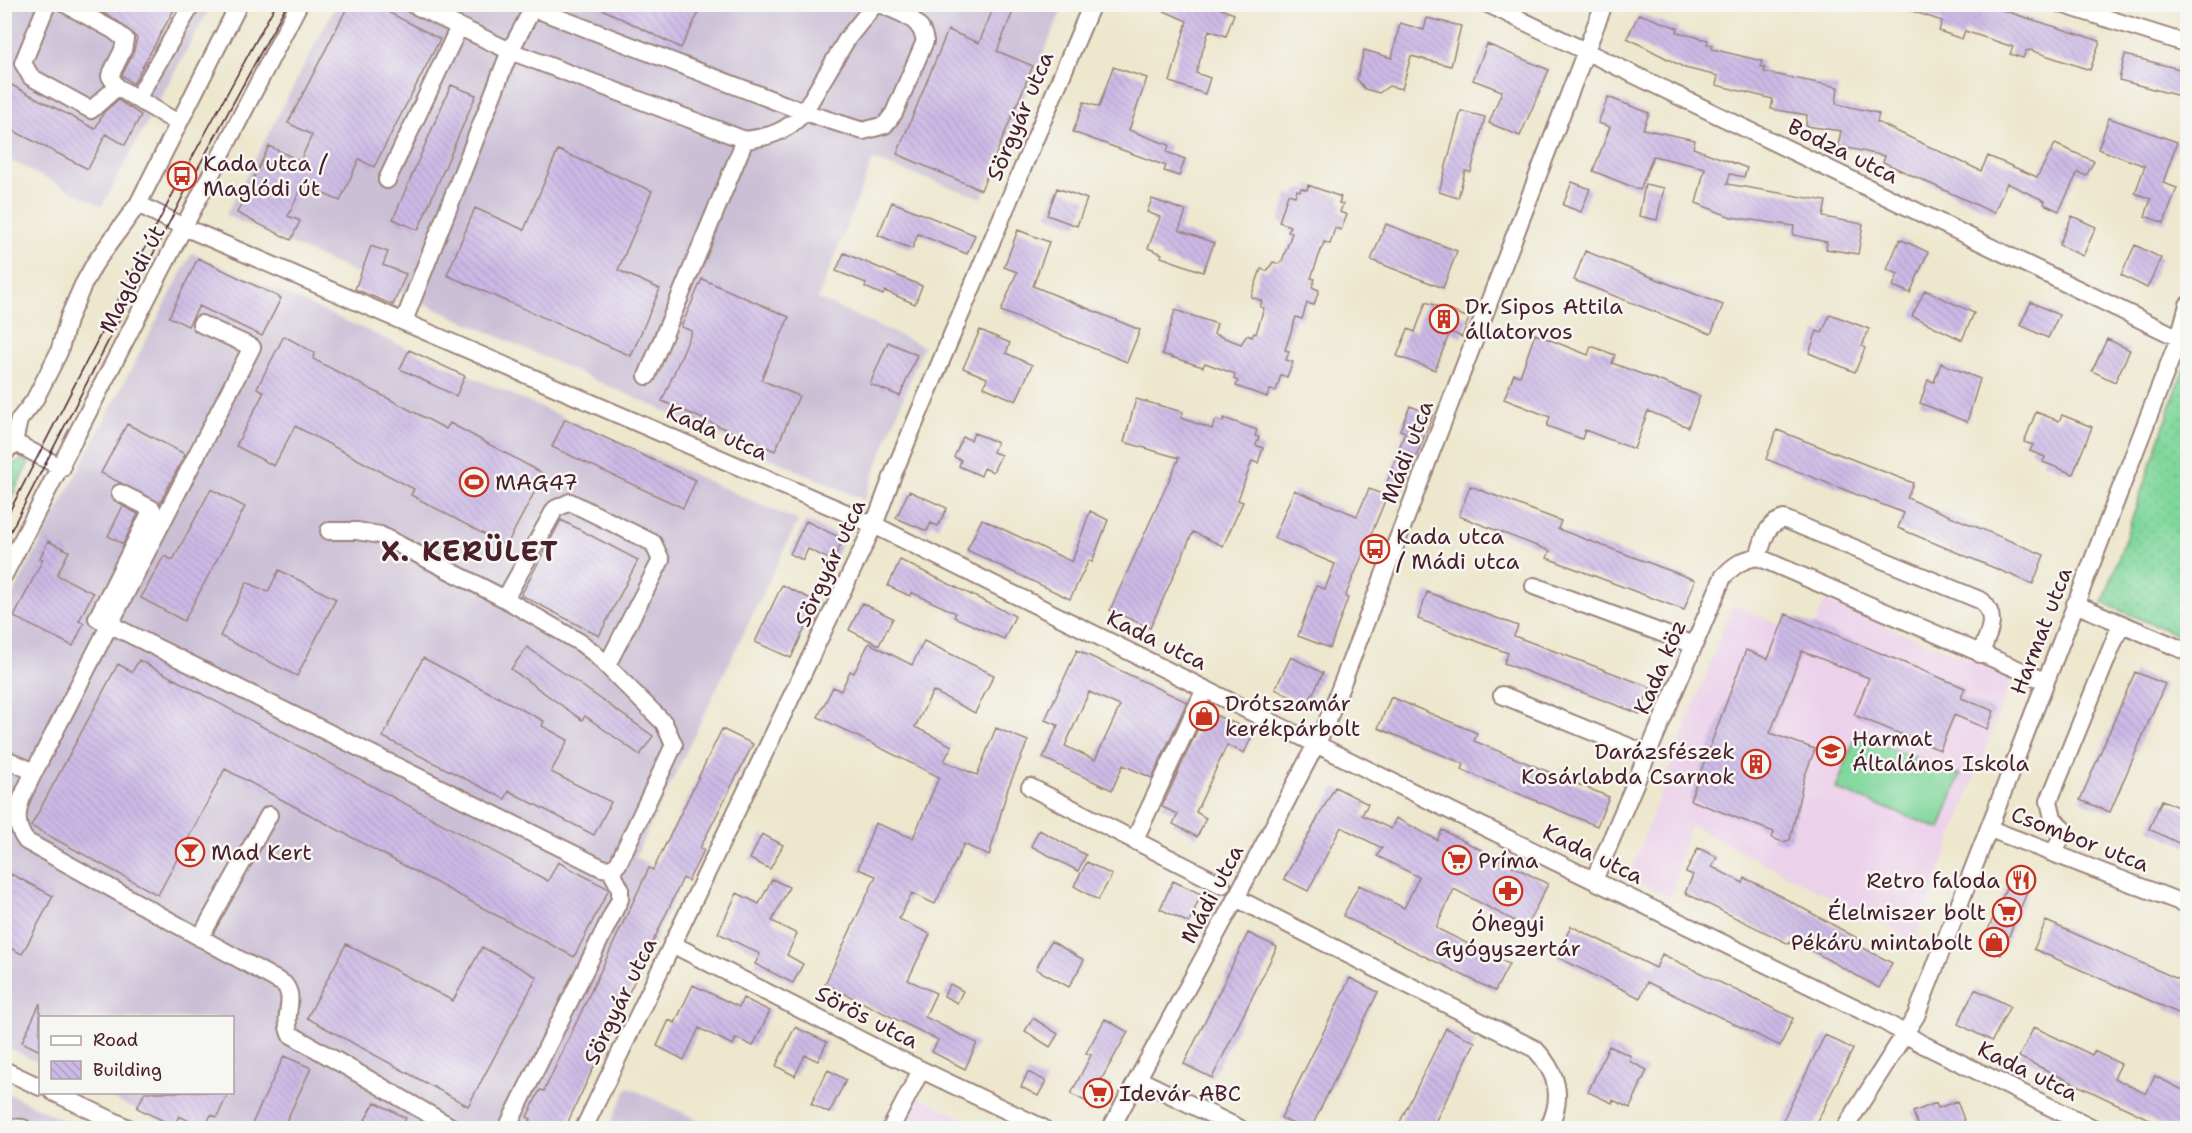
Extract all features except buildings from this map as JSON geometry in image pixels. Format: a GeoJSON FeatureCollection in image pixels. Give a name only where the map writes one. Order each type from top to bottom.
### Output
{"type":"FeatureCollection","features":[{"type":"Feature","properties":{"kind":"street"},"geometry":{"type":"LineString","coordinates":[[47,4],[23,63],[31,77],[92,110],[117,87]]}},
{"type":"Feature","properties":{"kind":"street"},"geometry":{"type":"LineString","coordinates":[[65,4],[125,39],[123,50],[110,76],[117,87],[178,123]]}},
{"type":"Feature","properties":{"kind":"street"},"geometry":{"type":"LineString","coordinates":[[138,99],[188,11],[188,4]]}},
{"type":"Feature","properties":{"kind":"street"},"geometry":{"type":"LineString","coordinates":[[62,468],[9,448],[19,420],[34,401],[59,352],[83,285],[95,263],[138,204],[239,4]]}},
{"type":"Feature","properties":{"kind":"street","name":"Maglódi út"},"geometry":{"type":"LineString","coordinates":[[4,575],[62,468],[299,4]]}},
{"type":"Feature","properties":{"kind":"street"},"geometry":{"type":"LineString","coordinates":[[412,4],[510,51],[745,140],[781,132],[794,124],[804,112],[847,39],[875,4]]}},
{"type":"Feature","properties":{"kind":"street"},"geometry":{"type":"LineString","coordinates":[[404,321],[510,51],[534,6],[804,112],[863,131],[885,125],[894,114],[925,41],[923,28],[912,19],[880,4]]}},
{"type":"Feature","properties":{"kind":"street","name":"Sörgyár utca"},"geometry":{"type":"LineString","coordinates":[[584,1128],[874,525],[894,472],[1092,4]]}},
{"type":"Feature","properties":{"kind":"street","name":"Bodza utca"},"geometry":{"type":"LineString","coordinates":[[1488,4],[2179,338]]}},
{"type":"Feature","properties":{"kind":"street","name":"Mádi utca"},"geometry":{"type":"LineString","coordinates":[[1111,1128],[1317,743],[1604,4]]}},
{"type":"Feature","properties":{"kind":"street"},"geometry":{"type":"LineString","coordinates":[[2061,4],[2187,44]]}},
{"type":"Feature","properties":{"kind":"street"},"geometry":{"type":"LineString","coordinates":[[387,180],[459,27]]}},
{"type":"Feature","properties":{"kind":"street"},"geometry":{"type":"LineString","coordinates":[[647,376],[745,140]]}},
{"type":"Feature","properties":{"kind":"street","name":"Kada utca"},"geometry":{"type":"LineString","coordinates":[[138,204],[184,227],[874,525],[1445,808],[1885,1022],[1904,1034],[2093,1128]]}},
{"type":"Feature","properties":{"kind":"street","name":"Harmat utca"},"geometry":{"type":"LineString","coordinates":[[1845,1128],[1916,1016],[2179,338],[2187,305]]}},
{"type":"Feature","properties":{"kind":"street"},"geometry":{"type":"LineString","coordinates":[[201,324],[252,346],[34,772],[17,813],[20,833],[26,841],[284,984],[290,991],[291,1000],[286,1024],[290,1034],[453,1128]]}},
{"type":"Feature","properties":{"kind":"street"},"geometry":{"type":"LineString","coordinates":[[120,493],[152,509],[97,618],[602,868],[610,868],[618,864],[674,745],[664,723],[607,665],[581,643],[505,599],[380,535],[357,531],[329,531]]}},
{"type":"Feature","properties":{"kind":"street"},"geometry":{"type":"LineString","coordinates":[[505,599],[555,509],[561,505],[570,502],[653,543],[661,560],[607,665]]}},
{"type":"Feature","properties":{"kind":"street"},"geometry":{"type":"LineString","coordinates":[[1980,654],[1991,627],[1992,617],[1989,608],[1982,601],[1784,519],[1773,522],[1767,529],[1758,557],[1980,654],[2045,681]]}},
{"type":"Feature","properties":{"kind":"street","name":"Kada köz"},"geometry":{"type":"LineString","coordinates":[[1594,880],[1723,577],[1739,562],[1758,557]]}},
{"type":"Feature","properties":{"kind":"street"},"geometry":{"type":"LineString","coordinates":[[1534,586],[1694,645]]}},
{"type":"Feature","properties":{"kind":"street"},"geometry":{"type":"LineString","coordinates":[[2075,604],[2187,652]]}},
{"type":"Feature","properties":{"kind":"street"},"geometry":{"type":"LineString","coordinates":[[2054,853],[2064,831],[2053,818],[2049,801],[2121,624]]}},
{"type":"Feature","properties":{"kind":"street"},"geometry":{"type":"LineString","coordinates":[[1134,841],[1205,689]]}},
{"type":"Feature","properties":{"kind":"street"},"geometry":{"type":"LineString","coordinates":[[1502,695],[1647,754]]}},
{"type":"Feature","properties":{"kind":"street"},"geometry":{"type":"LineString","coordinates":[[4,758],[34,772]]}},
{"type":"Feature","properties":{"kind":"street"},"geometry":{"type":"LineString","coordinates":[[1030,788],[1222,885]]}},
{"type":"Feature","properties":{"kind":"street"},"geometry":{"type":"LineString","coordinates":[[200,938],[268,814]]}},
{"type":"Feature","properties":{"kind":"street","name":"Csombor utca"},"geometry":{"type":"LineString","coordinates":[[1990,829],[2187,905]]}},
{"type":"Feature","properties":{"kind":"street"},"geometry":{"type":"LineString","coordinates":[[507,1128],[620,898],[620,888],[610,868]]}},
{"type":"Feature","properties":{"kind":"street"},"geometry":{"type":"LineString","coordinates":[[1236,898],[1536,1049],[1555,1077],[1559,1099],[1548,1128]]}},
{"type":"Feature","properties":{"kind":"street","name":"Sörös utca"},"geometry":{"type":"LineString","coordinates":[[672,944],[921,1070],[1043,1128]]}},
{"type":"Feature","properties":{"kind":"street"},"geometry":{"type":"LineString","coordinates":[[4,1070],[39,1087]]}},
{"type":"Feature","properties":{"kind":"street"},"geometry":{"type":"LineString","coordinates":[[891,1128],[921,1070]]}},
{"type":"Feature","properties":{"kind":"street"},"geometry":{"type":"LineString","coordinates":[[1138,1079],[1207,1121],[1239,1128]]}},
{"type":"Feature","properties":{"kind":"street"},"geometry":{"type":"LineString","coordinates":[[57,1094],[128,1128]]}},
{"type":"Feature","properties":{"kind":"street"},"geometry":{"type":"LineString","coordinates":[[4,1127],[23,1128]]}},
{"type":"Feature","properties":{"kind":"shaded area"},"geometry":{"type":"Polygon","coordinates":[[[4,5],[211,5],[102,206],[5,158],[4,5]]]}},
{"type":"Feature","properties":{"kind":"shaded area"},"geometry":{"type":"Polygon","coordinates":[[[336,5],[1064,5],[982,198],[873,160],[818,299],[923,346],[864,500],[226,215],[336,5]]]}},
{"type":"Feature","properties":{"kind":"shaded area"},"geometry":{"type":"Polygon","coordinates":[[[192,253],[798,521],[635,857],[678,880],[560,1128],[175,1128],[102,1094],[234,1094],[234,1016],[39,1016],[39,1063],[5,1046],[4,612],[192,253]]]}},
{"type":"Feature","properties":{"kind":"shaded area","name":"Harmat Általános Iskola"},"geometry":{"type":"Polygon","coordinates":[[[1825,601],[2012,678],[1914,940],[1690,825],[1670,898],[1629,877],[1732,605],[1781,625],[1814,626],[1825,601]]]}},
{"type":"Feature","properties":{"kind":"shaded area"},"geometry":{"type":"Polygon","coordinates":[[[628,1087],[716,1128],[608,1128],[628,1087]]]}},
{"type":"Feature","properties":{"kind":"shaded area"},"geometry":{"type":"Polygon","coordinates":[[[5,1092],[79,1128],[5,1128],[5,1092]]]}},
{"type":"Feature","properties":{"kind":"shaded area"},"geometry":{"type":"Polygon","coordinates":[[[919,1097],[983,1128],[902,1128],[919,1097]]]}},
{"type":"Feature","properties":{"kind":"green space"},"geometry":{"type":"Polygon","coordinates":[[[2187,359],[2188,639],[2103,603],[2187,359]]]}},
{"type":"Feature","properties":{"kind":"green space"},"geometry":{"type":"Polygon","coordinates":[[[21,460],[29,462],[5,510],[5,467],[21,460]]]}},
{"type":"Feature","properties":{"kind":"green space"},"geometry":{"type":"Polygon","coordinates":[[[1856,735],[1960,775],[1940,829],[1836,789],[1856,735]]]}},
{"type":"Feature","properties":{"kind":"tram line"},"geometry":{"type":"LineString","coordinates":[[4,522],[182,176],[276,4]]}},
{"type":"Feature","properties":{"kind":"tram line"},"geometry":{"type":"LineString","coordinates":[[4,544],[187,188],[287,4]]}},
{"type":"Feature","properties":{"kind":"place","name":"Kada utca / Maglódi út"},"geometry":{"type":"Point","coordinates":[182,176]}},
{"type":"Feature","properties":{"kind":"place","name":"Dr. Sipos Attila állatorvos"},"geometry":{"type":"Point","coordinates":[1444,319]}},
{"type":"Feature","properties":{"kind":"place","name":"MAG47"},"geometry":{"type":"Point","coordinates":[474,482]}},
{"type":"Feature","properties":{"kind":"place","name":"Kada utca / Mádi utca"},"geometry":{"type":"Point","coordinates":[1375,549]}},
{"type":"Feature","properties":{"kind":"place","name":"Drótszamár kerékpárbolt"},"geometry":{"type":"Point","coordinates":[1204,716]}},
{"type":"Feature","properties":{"kind":"place","name":"Harmat Általános Iskola"},"geometry":{"type":"Point","coordinates":[1831,751]}},
{"type":"Feature","properties":{"kind":"place","name":"Darázsfészek Kosárlabda Csarnok"},"geometry":{"type":"Point","coordinates":[1756,764]}},
{"type":"Feature","properties":{"kind":"place","name":"Mad Kert"},"geometry":{"type":"Point","coordinates":[190,852]}},
{"type":"Feature","properties":{"kind":"place","name":"Príma"},"geometry":{"type":"Point","coordinates":[1457,860]}},
{"type":"Feature","properties":{"kind":"place","name":"Retro faloda"},"geometry":{"type":"Point","coordinates":[2021,880]}},
{"type":"Feature","properties":{"kind":"place","name":"Óhegyi Gyógyszertár"},"geometry":{"type":"Point","coordinates":[1508,891]}},
{"type":"Feature","properties":{"kind":"place","name":"Élelmiszer bolt"},"geometry":{"type":"Point","coordinates":[2007,912]}},
{"type":"Feature","properties":{"kind":"place","name":"Pékáru mintabolt"},"geometry":{"type":"Point","coordinates":[1994,942]}},
{"type":"Feature","properties":{"kind":"place","name":"Idevár ABC"},"geometry":{"type":"Point","coordinates":[1098,1093]}},
{"type":"Feature","properties":{"kind":"district","name":"X. KERÜLET"},"geometry":{"type":"Point","coordinates":[470,551]}}]}
